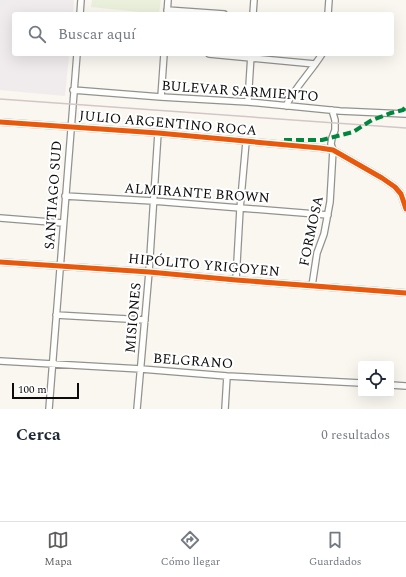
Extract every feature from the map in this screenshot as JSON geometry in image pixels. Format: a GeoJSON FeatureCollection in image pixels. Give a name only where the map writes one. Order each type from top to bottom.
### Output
{"type":"FeatureCollection","features":[{"type":"Feature","properties":{"kind":"street"},"geometry":{"type":"LineString","coordinates":[[80,12],[81,0]]}},
{"type":"Feature","properties":{"kind":"street"},"geometry":{"type":"LineString","coordinates":[[167,12],[168,0]]}},
{"type":"Feature","properties":{"kind":"street"},"geometry":{"type":"LineString","coordinates":[[253,12],[254,0]]}},
{"type":"Feature","properties":{"kind":"street"},"geometry":{"type":"LineString","coordinates":[[328,12],[329,0]]}},
{"type":"Feature","properties":{"kind":"street","name":"SANTIAGO SUD"},"geometry":{"type":"LineString","coordinates":[[49,409],[76,56]]}},
{"type":"Feature","properties":{"kind":"street"},"geometry":{"type":"LineString","coordinates":[[160,97],[164,56]]}},
{"type":"Feature","properties":{"kind":"street"},"geometry":{"type":"LineString","coordinates":[[248,102],[251,56],[316,64]]}},
{"type":"Feature","properties":{"kind":"street"},"geometry":{"type":"LineString","coordinates":[[286,106],[289,99],[321,56]]}},
{"type":"Feature","properties":{"kind":"street","name":"BULEVAR SARMIENTO"},"geometry":{"type":"LineString","coordinates":[[73,90],[248,102],[332,110],[406,114]]}},
{"type":"Feature","properties":{"kind":"street","name":"FORMOSA"},"geometry":{"type":"LineString","coordinates":[[312,286],[317,253],[324,234],[330,202],[333,150],[331,144],[336,120],[332,110]]}},
{"type":"Feature","properties":{"kind":"street","name":"JULIO ARGENTINO ROCA"},"geometry":{"type":"LineString","coordinates":[[0,122],[158,133],[333,150]]}},
{"type":"Feature","properties":{"kind":"street","name":"MISIONES"},"geometry":{"type":"LineString","coordinates":[[137,409],[149,272],[158,133]]}},
{"type":"Feature","properties":{"kind":"street"},"geometry":{"type":"LineString","coordinates":[[236,280],[246,142]]}},
{"type":"Feature","properties":{"kind":"street"},"geometry":{"type":"LineString","coordinates":[[333,150],[395,187],[401,194],[406,209]]}},
{"type":"Feature","properties":{"kind":"street","name":"ALMIRANTE BROWN"},"geometry":{"type":"LineString","coordinates":[[65,196],[153,201],[328,216]]}},
{"type":"Feature","properties":{"kind":"street"},"geometry":{"type":"LineString","coordinates":[[0,218],[63,223]]}},
{"type":"Feature","properties":{"kind":"street","name":"HIPÓLITO YRIGOYEN"},"geometry":{"type":"LineString","coordinates":[[0,262],[149,272],[406,293]]}},
{"type":"Feature","properties":{"kind":"street"},"geometry":{"type":"LineString","coordinates":[[56,315],[145,320]]}},
{"type":"Feature","properties":{"kind":"street","name":"BELGRANO"},"geometry":{"type":"LineString","coordinates":[[0,361],[358,383]]}},
{"type":"Feature","properties":{"kind":"street"},"geometry":{"type":"LineString","coordinates":[[225,409],[227,376]]}},
{"type":"Feature","properties":{"kind":"street"},"geometry":{"type":"LineString","coordinates":[[394,385],[406,386]]}},
{"type":"Feature","properties":{"kind":"shaded area"},"geometry":{"type":"Polygon","coordinates":[[[0,0],[74,0],[73,12],[12,12],[12,56],[69,56],[65,96],[0,90],[0,0]]]}},
{"type":"Feature","properties":{"kind":"green space"},"geometry":{"type":"Polygon","coordinates":[[[92,0],[161,0],[159,12],[140,12],[91,7],[92,0]]]}},
{"type":"Feature","properties":{"kind":"railway"},"geometry":{"type":"LineString","coordinates":[[0,99],[406,128]]}},
{"type":"Feature","properties":{"kind":"marked path"},"geometry":{"type":"LineString","coordinates":[[284,140],[322,140],[353,132],[372,120],[403,110],[406,106]]}},
{"type":"Feature","properties":{"kind":"cycle path"},"geometry":{"type":"LineString","coordinates":[[0,122],[158,133],[333,150],[395,187],[401,194],[406,209]]}},
{"type":"Feature","properties":{"kind":"cycle path"},"geometry":{"type":"LineString","coordinates":[[0,262],[149,272],[406,293]]}}]}
